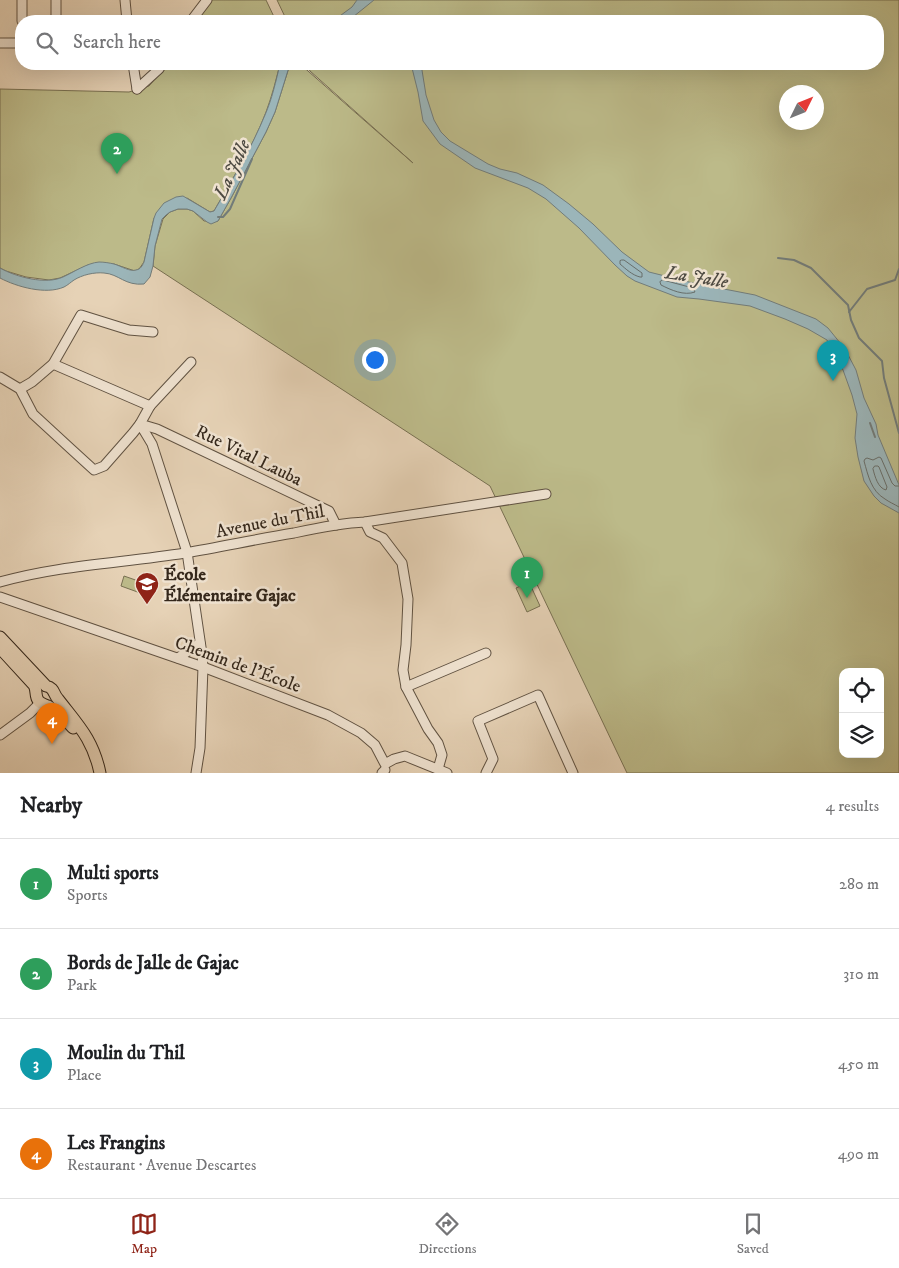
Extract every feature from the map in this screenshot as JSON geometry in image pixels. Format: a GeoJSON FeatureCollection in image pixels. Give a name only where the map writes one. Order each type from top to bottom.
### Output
{"type":"FeatureCollection","features":[{"type":"Feature","properties":{"kind":"main road"},"geometry":{"type":"LineString","coordinates":[[0,637],[42,688]]}},
{"type":"Feature","properties":{"kind":"main road"},"geometry":{"type":"LineString","coordinates":[[0,648],[31,680],[42,688],[53,689],[55,696],[73,716],[90,741],[100,773]]}},
{"type":"Feature","properties":{"kind":"main road"},"geometry":{"type":"LineString","coordinates":[[42,688],[36,698],[68,721],[80,738],[93,773]]}},
{"type":"Feature","properties":{"kind":"main road"},"geometry":{"type":"LineString","coordinates":[[43,704],[50,704],[55,696]]}},
{"type":"Feature","properties":{"kind":"street"},"geometry":{"type":"LineString","coordinates":[[22,0],[22,15]]}},
{"type":"Feature","properties":{"kind":"street"},"geometry":{"type":"LineString","coordinates":[[56,0],[56,15]]}},
{"type":"Feature","properties":{"kind":"street"},"geometry":{"type":"LineString","coordinates":[[125,0],[126,15]]}},
{"type":"Feature","properties":{"kind":"street"},"geometry":{"type":"LineString","coordinates":[[196,15],[207,0]]}},
{"type":"Feature","properties":{"kind":"street"},"geometry":{"type":"LineString","coordinates":[[0,43],[15,43]]}},
{"type":"Feature","properties":{"kind":"street"},"geometry":{"type":"LineString","coordinates":[[134,70],[137,88],[157,70]]}},
{"type":"Feature","properties":{"kind":"street"},"geometry":{"type":"LineString","coordinates":[[20,389],[32,382],[53,364],[81,315],[128,330],[153,332]]}},
{"type":"Feature","properties":{"kind":"street"},"geometry":{"type":"LineString","coordinates":[[0,377],[20,389],[34,414],[94,470],[104,466],[140,424],[150,406],[191,362]]}},
{"type":"Feature","properties":{"kind":"street"},"geometry":{"type":"LineString","coordinates":[[53,364],[150,406]]}},
{"type":"Feature","properties":{"kind":"street"},"geometry":{"type":"LineString","coordinates":[[140,424],[152,444],[187,552],[203,667],[200,748],[196,773]]}},
{"type":"Feature","properties":{"kind":"street","name":"Rue Vital Lauba"},"geometry":{"type":"LineString","coordinates":[[140,424],[157,429],[329,511],[336,525]]}},
{"type":"Feature","properties":{"kind":"street","name":"Avenue du Thil"},"geometry":{"type":"LineString","coordinates":[[0,582],[64,568],[142,560],[336,525],[546,494]]}},
{"type":"Feature","properties":{"kind":"street"},"geometry":{"type":"LineString","coordinates":[[365,522],[370,532],[383,538],[402,563],[408,599],[403,670],[406,687],[428,729],[438,743],[442,756],[438,769]]}},
{"type":"Feature","properties":{"kind":"street","name":"Chemin de l'École"},"geometry":{"type":"LineString","coordinates":[[0,597],[178,658],[328,715],[361,733],[375,745],[384,770],[394,759],[405,756],[447,773]]}},
{"type":"Feature","properties":{"kind":"street"},"geometry":{"type":"LineString","coordinates":[[178,658],[200,642]]}},
{"type":"Feature","properties":{"kind":"street"},"geometry":{"type":"LineString","coordinates":[[406,687],[486,653]]}},
{"type":"Feature","properties":{"kind":"street"},"geometry":{"type":"LineString","coordinates":[[486,773],[493,759],[478,721],[538,695],[573,773]]}},
{"type":"Feature","properties":{"kind":"street"},"geometry":{"type":"LineString","coordinates":[[0,735],[43,704]]}},
{"type":"Feature","properties":{"kind":"shaded area"},"geometry":{"type":"Polygon","coordinates":[[[212,0],[266,0],[273,15],[200,15],[212,0]]]}},
{"type":"Feature","properties":{"kind":"shaded area"},"geometry":{"type":"Polygon","coordinates":[[[277,0],[899,0],[899,773],[627,773],[490,486],[153,266],[155,246],[163,219],[170,212],[178,209],[187,209],[193,211],[204,221],[218,221],[266,132],[275,112],[288,70],[307,70],[413,163],[309,70],[884,70],[884,15],[284,15],[277,0]]]}},
{"type":"Feature","properties":{"kind":"shaded area"},"geometry":{"type":"Polygon","coordinates":[[[163,70],[278,70],[261,125],[242,163],[214,211],[210,212],[187,198],[154,218],[144,262],[139,269],[135,271],[114,264],[88,265],[60,278],[49,280],[26,277],[0,268],[0,89],[129,92],[149,86],[163,70]]]}},
{"type":"Feature","properties":{"kind":"shaded area"},"geometry":{"type":"Polygon","coordinates":[[[124,576],[147,584],[143,594],[121,586],[124,576]]]}},
{"type":"Feature","properties":{"kind":"shaded area"},"geometry":{"type":"Polygon","coordinates":[[[529,582],[540,606],[527,612],[516,588],[529,582]]]}},
{"type":"Feature","properties":{"kind":"water"},"geometry":{"type":"Polygon","coordinates":[[[357,0],[374,0],[355,15],[341,15],[352,7],[357,0]]]}},
{"type":"Feature","properties":{"kind":"water"},"geometry":{"type":"Polygon","coordinates":[[[279,70],[288,70],[275,112],[266,132],[218,221],[211,224],[187,209],[178,209],[166,215],[162,219],[155,246],[150,277],[144,284],[127,282],[114,275],[96,273],[74,280],[64,287],[40,290],[23,287],[0,278],[0,268],[22,277],[48,280],[63,277],[85,266],[99,262],[114,264],[131,270],[140,268],[144,262],[154,218],[164,203],[183,196],[210,212],[214,211],[260,128],[274,90],[279,70]]]}},
{"type":"Feature","properties":{"kind":"water"},"geometry":{"type":"Polygon","coordinates":[[[412,70],[422,70],[426,95],[434,120],[441,132],[450,141],[488,164],[517,173],[543,185],[569,204],[622,252],[649,272],[755,295],[816,319],[828,328],[845,349],[856,370],[864,398],[899,485],[899,513],[881,503],[864,481],[855,438],[857,414],[843,370],[827,340],[808,329],[750,306],[677,297],[635,281],[615,265],[579,228],[546,199],[528,188],[475,168],[440,144],[423,121],[412,70]]]}},
{"type":"Feature","properties":{"kind":"waterway","name":"La Jalle"},"geometry":{"type":"LineString","coordinates":[[218,217],[223,217],[230,209],[252,159]]}},
{"type":"Feature","properties":{"kind":"waterway"},"geometry":{"type":"LineString","coordinates":[[778,258],[794,260],[811,268],[848,305],[851,320],[859,338],[882,361],[884,378],[899,433]]}},
{"type":"Feature","properties":{"kind":"waterway"},"geometry":{"type":"LineString","coordinates":[[849,312],[867,289],[895,280],[899,269]]}},
{"type":"Feature","properties":{"kind":"waterway","name":"La Jalle"},"geometry":{"type":"LineString","coordinates":[[870,423],[875,437]]}},
{"type":"Feature","properties":{"kind":"place","name":"Bords de Jalle de Gajac"},"geometry":{"type":"Point","coordinates":[117,174]}},
{"type":"Feature","properties":{"kind":"place","name":"Moulin du Thil"},"geometry":{"type":"Point","coordinates":[833,381]}},
{"type":"Feature","properties":{"kind":"place","name":"Multi sports"},"geometry":{"type":"Point","coordinates":[527,598]}},
{"type":"Feature","properties":{"kind":"place","name":"École Élémentaire Gajac"},"geometry":{"type":"Point","coordinates":[147,605]}},
{"type":"Feature","properties":{"kind":"place","name":"Les Frangins"},"geometry":{"type":"Point","coordinates":[52,744]}}]}
